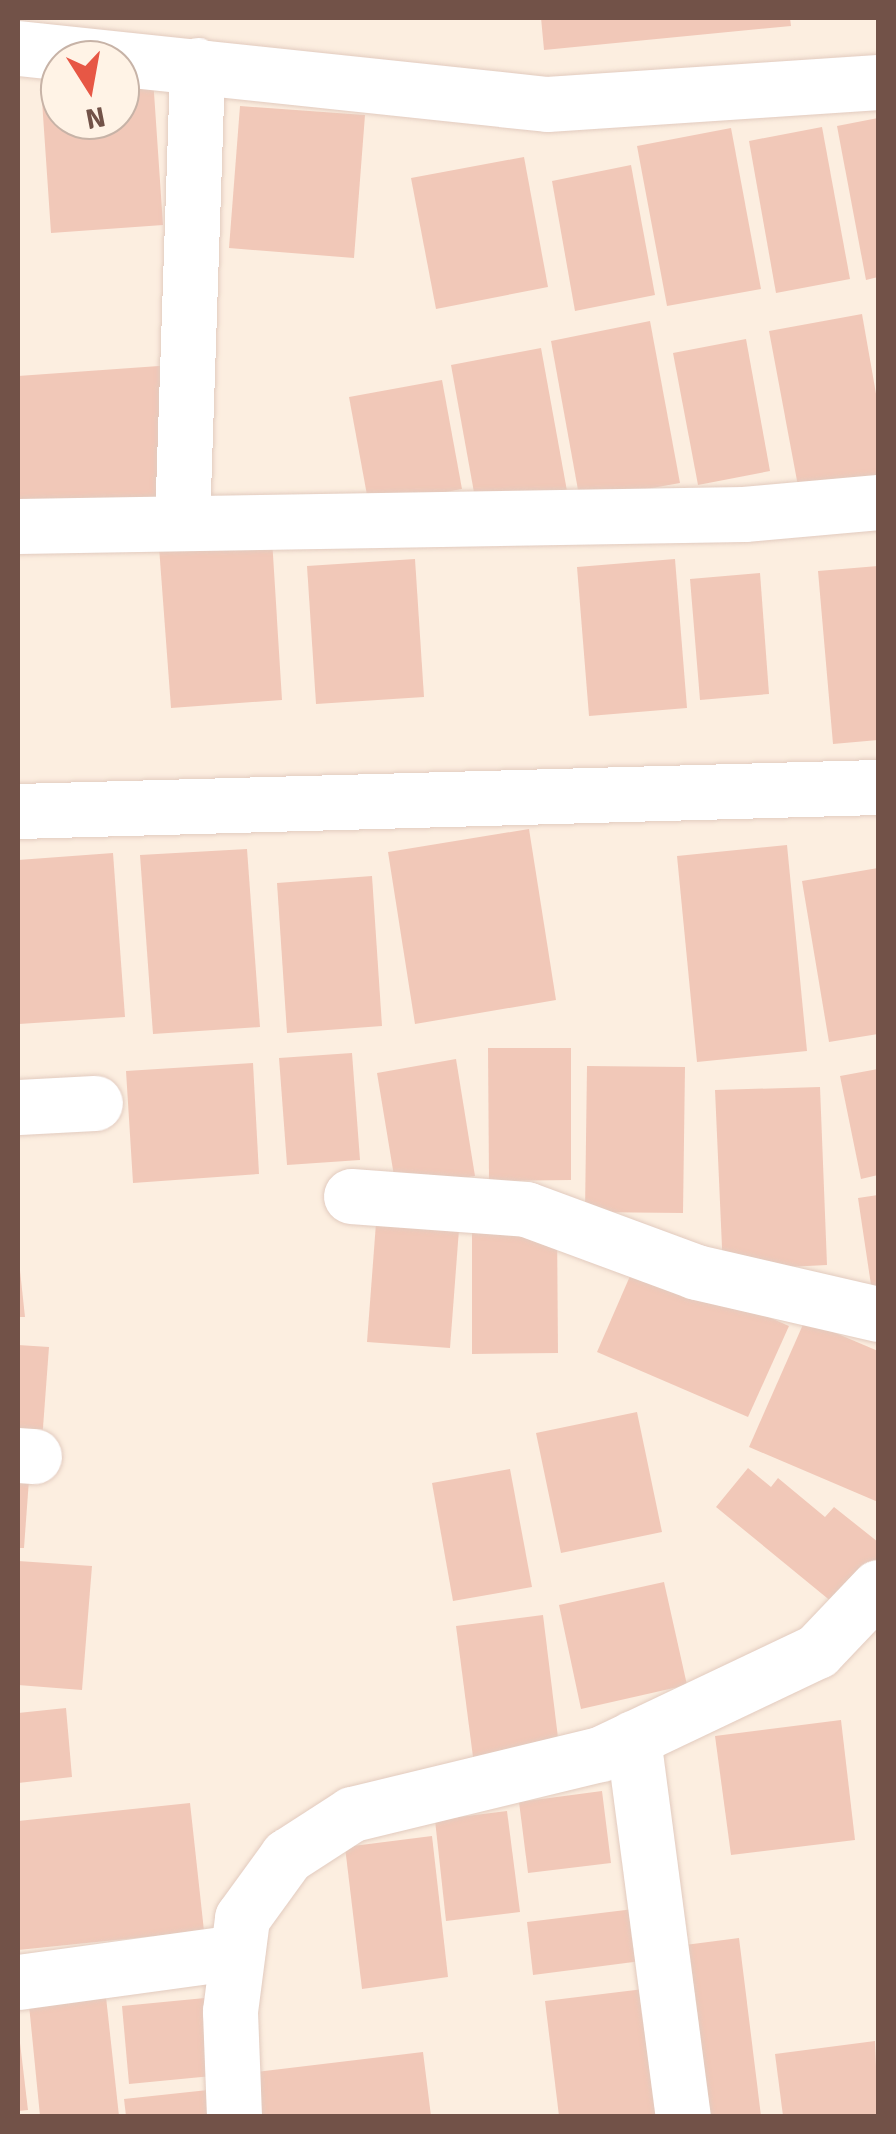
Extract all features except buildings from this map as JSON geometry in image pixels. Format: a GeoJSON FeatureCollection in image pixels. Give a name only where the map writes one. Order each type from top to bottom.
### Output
{"type":"FeatureCollection","features":[{"type":"Feature","properties":{"kind":"street"},"geometry":{"type":"LineString","coordinates":[[18,48],[546,104],[878,82]]}},
{"type":"Feature","properties":{"kind":"street"},"geometry":{"type":"LineString","coordinates":[[182,523],[198,65]]}},
{"type":"Feature","properties":{"kind":"street"},"geometry":{"type":"LineString","coordinates":[[18,526],[744,514],[878,502]]}},
{"type":"Feature","properties":{"kind":"street"},"geometry":{"type":"LineString","coordinates":[[18,811],[878,787]]}},
{"type":"Feature","properties":{"kind":"street"},"geometry":{"type":"LineString","coordinates":[[18,1106],[95,1103]]}},
{"type":"Feature","properties":{"kind":"street"},"geometry":{"type":"LineString","coordinates":[[351,1196],[526,1209],[696,1272],[878,1314]]}},
{"type":"Feature","properties":{"kind":"street"},"geometry":{"type":"LineString","coordinates":[[234,2116],[237,1952],[242,1918],[287,1856],[352,1814],[634,1738],[817,1651],[878,1588]]}},
{"type":"Feature","properties":{"kind":"street"},"geometry":{"type":"LineString","coordinates":[[634,1738],[683,2116]]}},
{"type":"Feature","properties":{"kind":"street"},"geometry":{"type":"LineString","coordinates":[[18,1982],[237,1952]]}}]}
